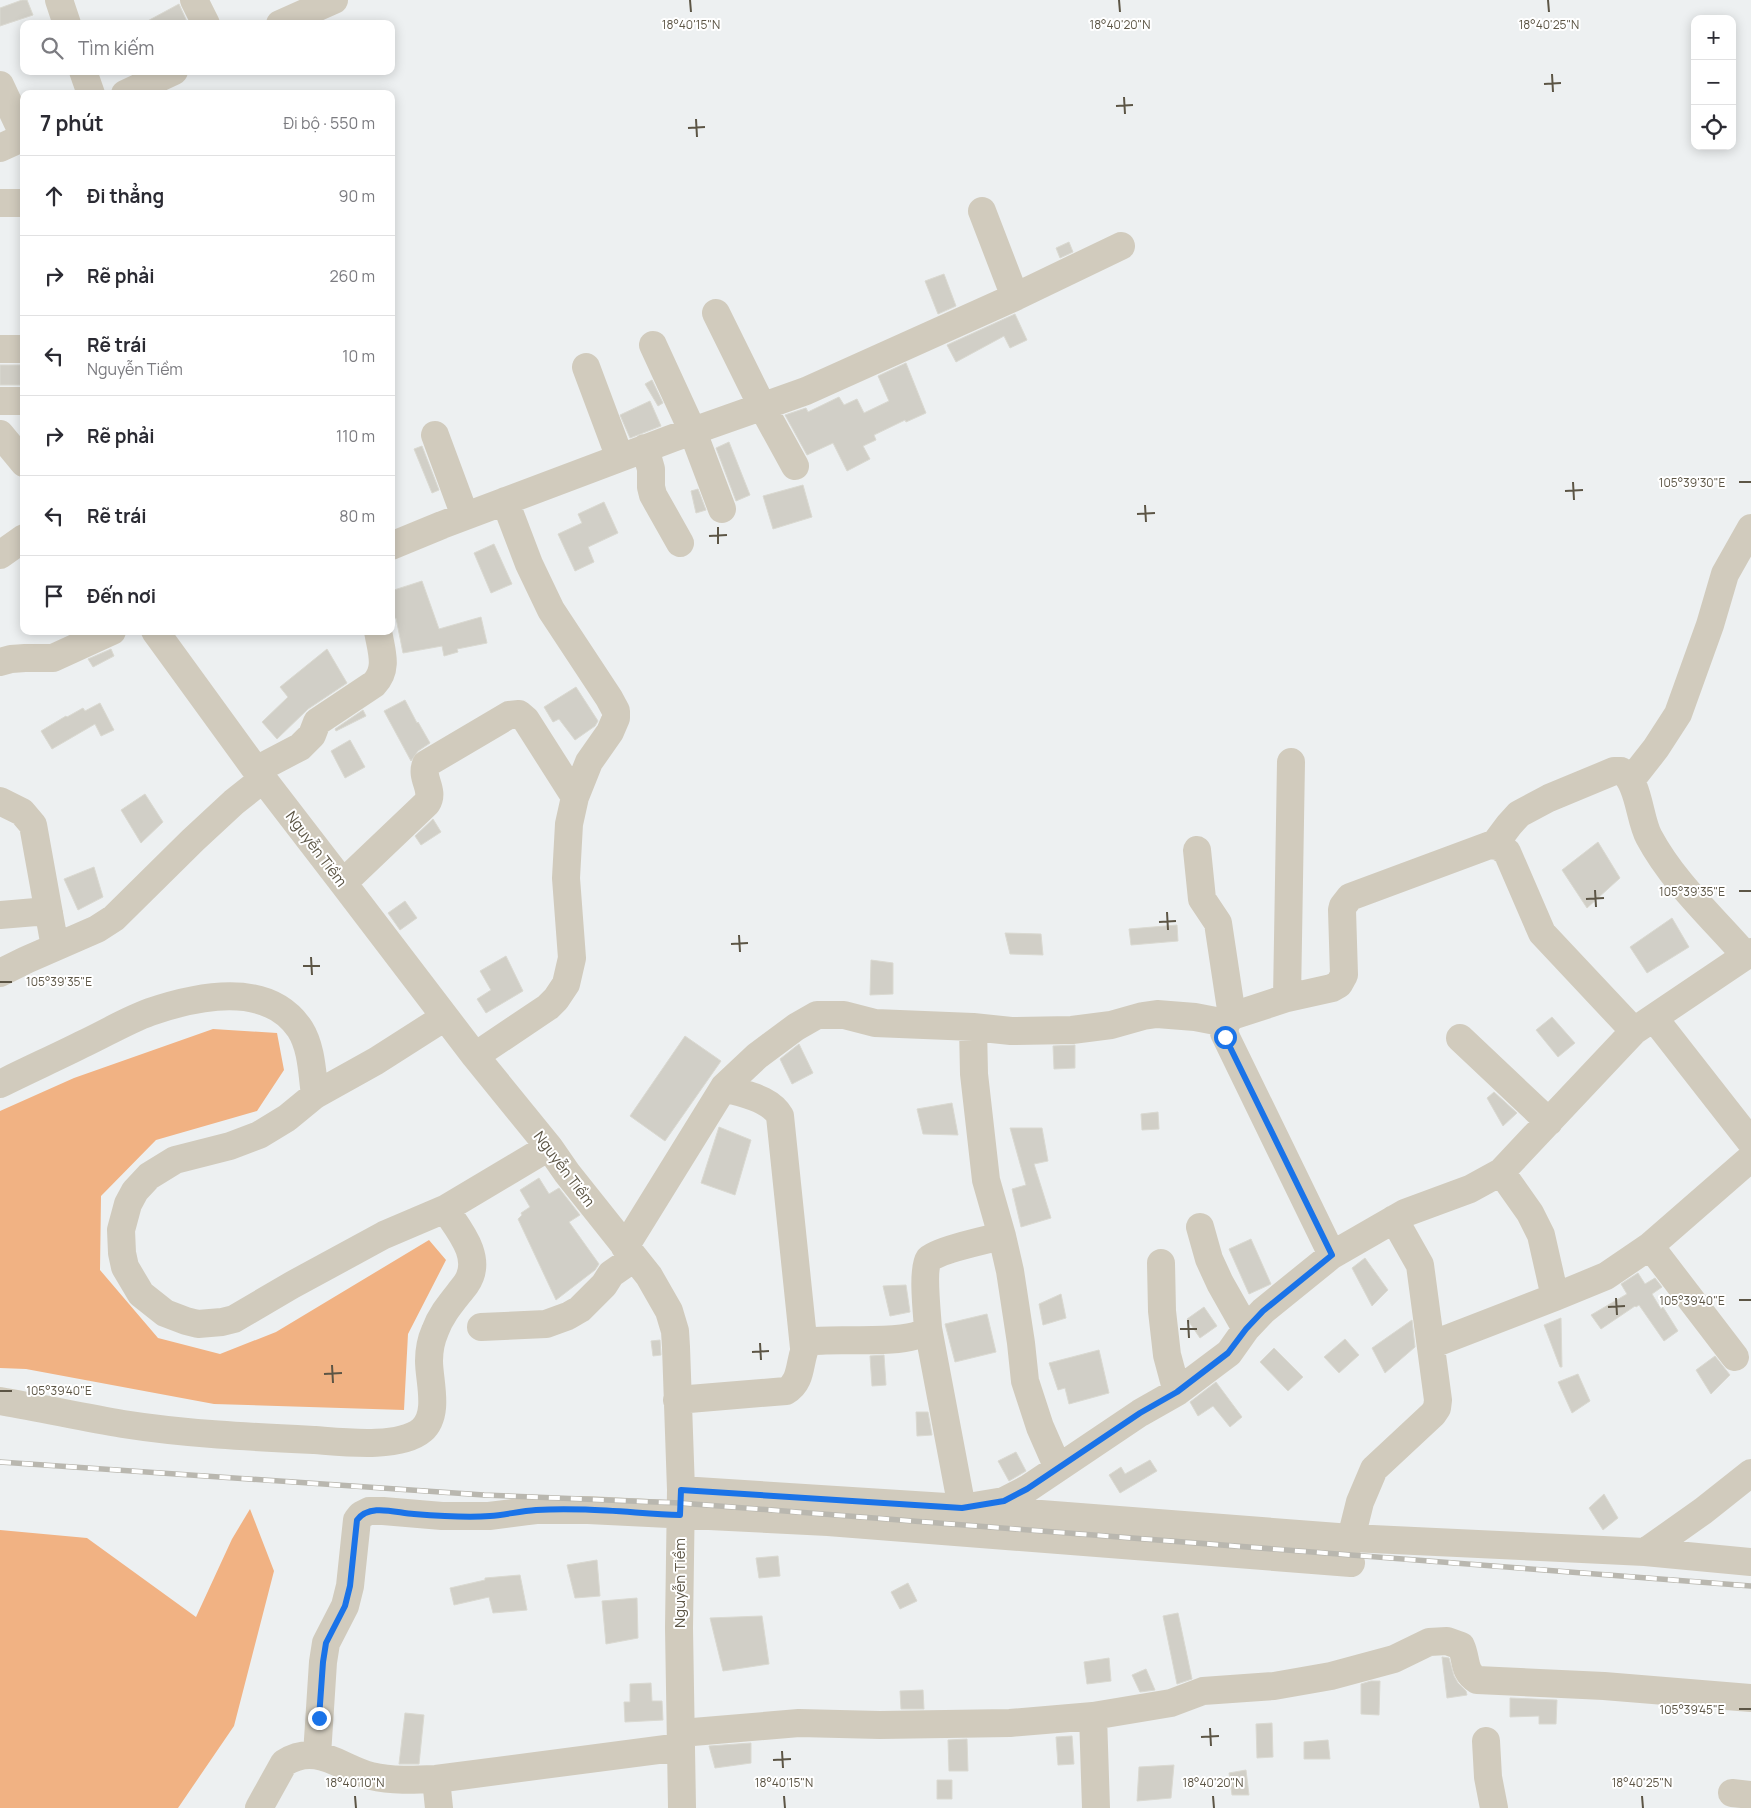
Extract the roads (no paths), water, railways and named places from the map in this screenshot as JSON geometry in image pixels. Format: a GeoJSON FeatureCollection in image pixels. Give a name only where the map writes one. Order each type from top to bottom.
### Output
{"type":"FeatureCollection","features":[{"type":"Feature","properties":{"kind":"street"},"geometry":{"type":"LineString","coordinates":[[59,0],[66,20]]}},
{"type":"Feature","properties":{"kind":"street"},"geometry":{"type":"LineString","coordinates":[[194,0],[204,20]]}},
{"type":"Feature","properties":{"kind":"street"},"geometry":{"type":"LineString","coordinates":[[289,20],[334,0]]}},
{"type":"Feature","properties":{"kind":"street"},"geometry":{"type":"LineString","coordinates":[[84,75],[90,90]]}},
{"type":"Feature","properties":{"kind":"street"},"geometry":{"type":"LineString","coordinates":[[134,90],[165,75]]}},
{"type":"Feature","properties":{"kind":"street"},"geometry":{"type":"LineString","coordinates":[[0,85],[20,128]]}},
{"type":"Feature","properties":{"kind":"street"},"geometry":{"type":"LineString","coordinates":[[0,148],[20,138]]}},
{"type":"Feature","properties":{"kind":"street"},"geometry":{"type":"LineString","coordinates":[[0,202],[20,203]]}},
{"type":"Feature","properties":{"kind":"street"},"geometry":{"type":"LineString","coordinates":[[982,210],[1015,297]]}},
{"type":"Feature","properties":{"kind":"street"},"geometry":{"type":"LineString","coordinates":[[395,544],[465,516],[843,376],[1121,246]]}},
{"type":"Feature","properties":{"kind":"street"},"geometry":{"type":"LineString","coordinates":[[716,313],[762,406],[795,466]]}},
{"type":"Feature","properties":{"kind":"street"},"geometry":{"type":"LineString","coordinates":[[653,345],[693,432],[722,509]]}},
{"type":"Feature","properties":{"kind":"street"},"geometry":{"type":"LineString","coordinates":[[0,349],[20,349]]}},
{"type":"Feature","properties":{"kind":"street"},"geometry":{"type":"LineString","coordinates":[[586,367],[633,453],[651,469],[653,495],[680,543]]}},
{"type":"Feature","properties":{"kind":"street"},"geometry":{"type":"LineString","coordinates":[[0,401],[20,401]]}},
{"type":"Feature","properties":{"kind":"street"},"geometry":{"type":"LineString","coordinates":[[0,434],[20,458]]}},
{"type":"Feature","properties":{"kind":"street"},"geometry":{"type":"LineString","coordinates":[[435,435],[465,516]]}},
{"type":"Feature","properties":{"kind":"street"},"geometry":{"type":"LineString","coordinates":[[476,1056],[548,1007],[566,984],[572,958],[566,857],[569,824],[575,797],[589,762],[616,718],[616,711],[604,690],[547,601],[529,564],[505,501]]}},
{"type":"Feature","properties":{"kind":"street"},"geometry":{"type":"LineString","coordinates":[[1631,780],[1656,748],[1678,714],[1710,625],[1725,574],[1751,528]]}},
{"type":"Feature","properties":{"kind":"street"},"geometry":{"type":"LineString","coordinates":[[0,555],[20,541]]}},
{"type":"Feature","properties":{"kind":"street"},"geometry":{"type":"LineString","coordinates":[[0,662],[11,659],[53,658],[103,635]]}},
{"type":"Feature","properties":{"kind":"street","name":"Nguyễn Tiềm"},"geometry":{"type":"LineString","coordinates":[[166,635],[260,775],[445,1017],[629,1253],[650,1276],[669,1311],[675,1332],[681,1502],[679,1628],[682,1808]]}},
{"type":"Feature","properties":{"kind":"street"},"geometry":{"type":"LineString","coordinates":[[0,973],[98,929],[114,918],[260,775],[300,747],[312,735],[317,722],[374,684],[381,677],[383,670],[379,635]]}},
{"type":"Feature","properties":{"kind":"street"},"geometry":{"type":"LineString","coordinates":[[343,883],[427,803],[429,792],[423,770],[426,764],[509,715],[519,714],[526,720],[575,797]]}},
{"type":"Feature","properties":{"kind":"street"},"geometry":{"type":"LineString","coordinates":[[1287,998],[1291,762]]}},
{"type":"Feature","properties":{"kind":"street"},"geometry":{"type":"LineString","coordinates":[[481,1327],[546,1324],[568,1316],[580,1309],[604,1285],[629,1253],[724,1087],[757,1056],[796,1026],[818,1014],[844,1015],[875,1023],[973,1027],[1011,1032],[1072,1030],[1111,1025],[1142,1016],[1157,1014],[1229,1019],[1287,998],[1332,988],[1342,981],[1344,975],[1342,906],[1350,897],[1494,845],[1508,825],[1519,814],[1549,798],[1614,771],[1625,773],[1631,780],[1648,835],[1667,868],[1748,954],[1644,1025],[1501,1172],[1470,1189],[1405,1213],[1332,1255],[1263,1311],[1246,1329],[1228,1353],[1177,1392],[1140,1413],[1027,1489],[1004,1501],[962,1508]]}},
{"type":"Feature","properties":{"kind":"street"},"geometry":{"type":"LineString","coordinates":[[0,801],[22,812],[33,825],[55,947]]}},
{"type":"Feature","properties":{"kind":"street"},"geometry":{"type":"LineString","coordinates":[[1494,845],[1503,848],[1506,852],[1542,933],[1644,1025],[1751,1142]]}},
{"type":"Feature","properties":{"kind":"street"},"geometry":{"type":"LineString","coordinates":[[1197,850],[1202,899],[1218,923],[1229,1019],[1224,1028],[1225,1037],[1332,1255]]}},
{"type":"Feature","properties":{"kind":"street"},"geometry":{"type":"LineString","coordinates":[[0,915],[36,912],[49,913]]}},
{"type":"Feature","properties":{"kind":"street"},"geometry":{"type":"LineString","coordinates":[[0,1084],[148,1012],[195,1000],[242,996],[267,1002],[278,1008],[300,1029],[305,1038],[309,1053],[315,1095]]}},
{"type":"Feature","properties":{"kind":"street"},"geometry":{"type":"LineString","coordinates":[[445,1017],[376,1061],[315,1095],[288,1118],[259,1135],[230,1146],[166,1164],[149,1176],[135,1191],[128,1204],[121,1230],[125,1267],[147,1300],[165,1313],[186,1322],[198,1324],[234,1319],[384,1235],[445,1209],[548,1147]]}},
{"type":"Feature","properties":{"kind":"street"},"geometry":{"type":"LineString","coordinates":[[973,1027],[974,1074],[986,1180],[1002,1236],[1016,1307],[1025,1382],[1040,1427],[1058,1468]]}},
{"type":"Feature","properties":{"kind":"street"},"geometry":{"type":"LineString","coordinates":[[1460,1038],[1549,1122]]}},
{"type":"Feature","properties":{"kind":"street"},"geometry":{"type":"LineString","coordinates":[[677,1400],[786,1391],[796,1382],[804,1348],[780,1116],[772,1105],[724,1087]]}},
{"type":"Feature","properties":{"kind":"street"},"geometry":{"type":"LineString","coordinates":[[1431,1346],[1606,1276],[1650,1246],[1751,1158]]}},
{"type":"Feature","properties":{"kind":"street"},"geometry":{"type":"LineString","coordinates":[[1501,1172],[1530,1213],[1541,1234],[1555,1297]]}},
{"type":"Feature","properties":{"kind":"street"},"geometry":{"type":"LineString","coordinates":[[0,1401],[125,1424],[240,1437],[366,1443],[410,1437],[422,1430],[428,1422],[431,1410],[429,1361],[435,1330],[453,1299],[467,1283],[471,1272],[469,1246],[445,1209]]}},
{"type":"Feature","properties":{"kind":"street"},"geometry":{"type":"LineString","coordinates":[[1351,1551],[1360,1502],[1374,1469],[1433,1414],[1437,1408],[1438,1400],[1420,1265],[1394,1219]]}},
{"type":"Feature","properties":{"kind":"street"},"geometry":{"type":"LineString","coordinates":[[1200,1227],[1209,1259],[1220,1284],[1246,1329]]}},
{"type":"Feature","properties":{"kind":"street"},"geometry":{"type":"LineString","coordinates":[[962,1508],[928,1328],[926,1265],[931,1256],[944,1251],[1002,1236]]}},
{"type":"Feature","properties":{"kind":"street"},"geometry":{"type":"LineString","coordinates":[[1650,1246],[1735,1358]]}},
{"type":"Feature","properties":{"kind":"street"},"geometry":{"type":"LineString","coordinates":[[1161,1263],[1162,1311],[1167,1355],[1177,1392]]}},
{"type":"Feature","properties":{"kind":"street"},"geometry":{"type":"LineString","coordinates":[[804,1348],[808,1342],[817,1340],[872,1340],[905,1337],[923,1333],[928,1328]]}},
{"type":"Feature","properties":{"kind":"street"},"geometry":{"type":"LineString","coordinates":[[1645,1552],[1703,1511],[1751,1473]]}},
{"type":"Feature","properties":{"kind":"street"},"geometry":{"type":"LineString","coordinates":[[317,1754],[326,1643],[345,1606],[350,1586],[357,1520],[361,1515],[369,1511],[442,1516],[489,1516],[536,1510],[588,1510],[681,1502],[962,1508],[1351,1551]]}},
{"type":"Feature","properties":{"kind":"street"},"geometry":{"type":"LineString","coordinates":[[681,1502],[828,1522],[1351,1551],[1645,1552],[1751,1562]]}},
{"type":"Feature","properties":{"kind":"street"},"geometry":{"type":"LineString","coordinates":[[259,1808],[284,1763],[290,1759],[317,1754],[369,1775],[409,1781],[436,1779],[799,1723],[880,1725],[1001,1723],[1093,1716],[1164,1705],[1209,1690],[1274,1686],[1314,1680],[1381,1663],[1429,1642],[1447,1641],[1461,1646],[1467,1670],[1470,1676],[1477,1680],[1604,1686],[1751,1698]]}},
{"type":"Feature","properties":{"kind":"street"},"geometry":{"type":"LineString","coordinates":[[1093,1716],[1096,1808]]}},
{"type":"Feature","properties":{"kind":"street"},"geometry":{"type":"LineString","coordinates":[[1486,1741],[1488,1777],[1494,1808]]}},
{"type":"Feature","properties":{"kind":"street"},"geometry":{"type":"LineString","coordinates":[[436,1779],[439,1808]]}},
{"type":"Feature","properties":{"kind":"railway"},"geometry":{"type":"LineString","coordinates":[[0,1462],[484,1495],[680,1503],[1751,1586]]}}]}
